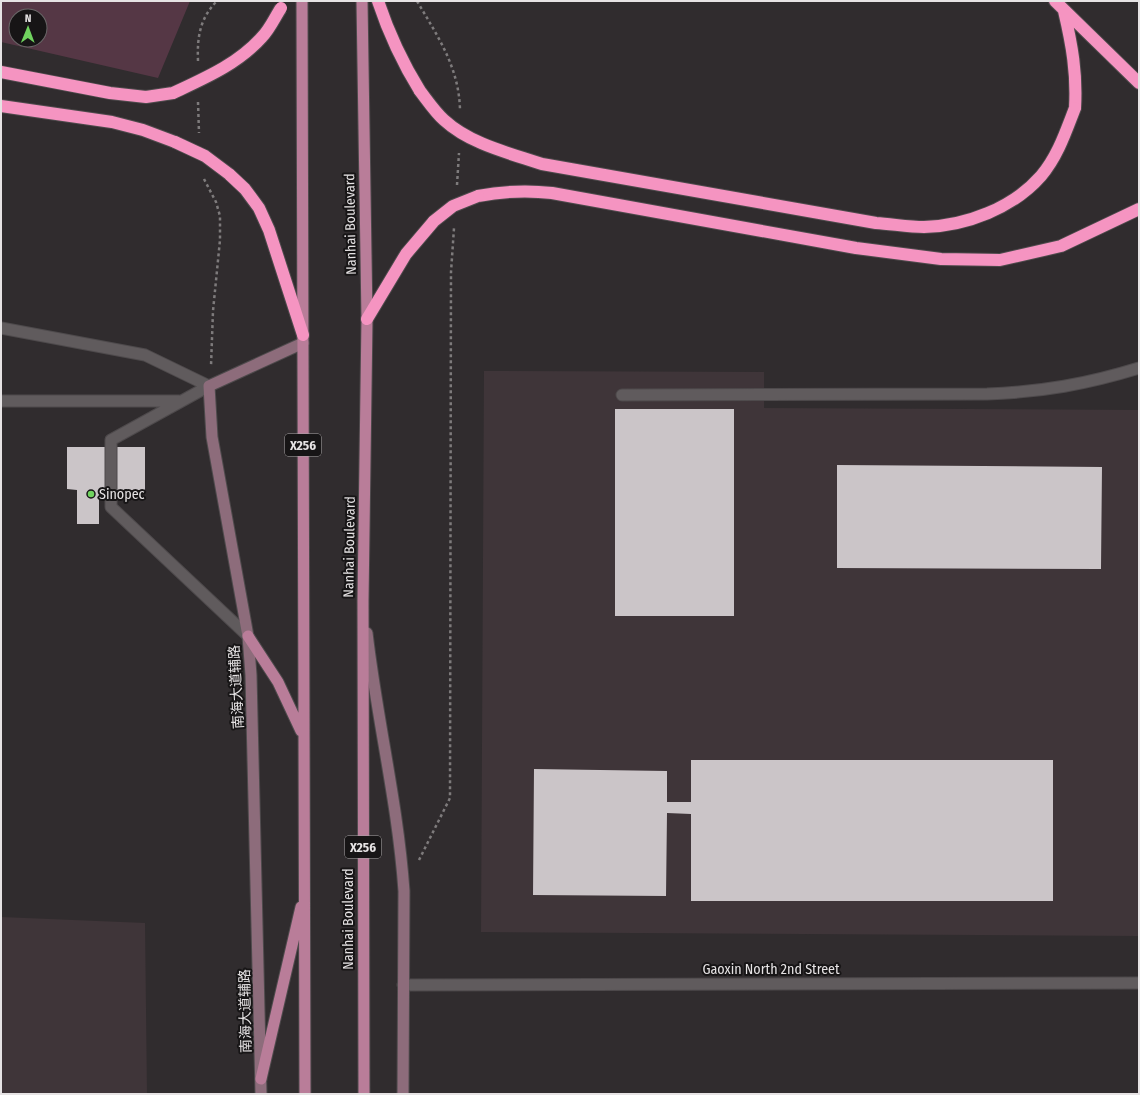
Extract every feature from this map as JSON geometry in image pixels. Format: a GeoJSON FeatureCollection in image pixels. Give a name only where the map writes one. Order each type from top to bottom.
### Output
{"type":"FeatureCollection","features":[{"type":"Feature","properties":{"kind":"highway"},"geometry":{"type":"LineString","coordinates":[[378,1],[389,34],[403,64],[420,91],[443,120],[468,137],[500,150],[542,164],[876,223],[924,227],[962,222],[993,211],[1018,196],[1041,176],[1062,143],[1075,108],[1076,80],[1073,50],[1064,11]]}},
{"type":"Feature","properties":{"kind":"highway"},"geometry":{"type":"LineString","coordinates":[[1055,1],[1139,83]]}},
{"type":"Feature","properties":{"kind":"highway"},"geometry":{"type":"LineString","coordinates":[[1,72],[110,93],[146,97],[173,93],[218,72],[243,55],[263,36],[282,5]]}},
{"type":"Feature","properties":{"kind":"highway"},"geometry":{"type":"LineString","coordinates":[[1,106],[112,122],[142,130],[175,142],[205,156],[229,174],[245,189],[259,208],[269,230],[303,339]]}},
{"type":"Feature","properties":{"kind":"highway"},"geometry":{"type":"LineString","coordinates":[[367,319],[406,254],[434,221],[453,206],[478,196],[501,191],[522,190],[552,193],[856,248],[941,259],[1000,260],[1061,246],[1139,209]]}},
{"type":"Feature","properties":{"kind":"main road","name":"X256"},"geometry":{"type":"LineString","coordinates":[[302,1],[305,1094]]}},
{"type":"Feature","properties":{"kind":"main road","name":"Nanhai Boulevard"},"geometry":{"type":"LineString","coordinates":[[362,1],[367,319],[363,601],[364,1094]]}},
{"type":"Feature","properties":{"kind":"main road"},"geometry":{"type":"LineString","coordinates":[[210,386],[303,339]]}},
{"type":"Feature","properties":{"kind":"main road","name":"南海大道辅路"},"geometry":{"type":"LineString","coordinates":[[210,386],[212,437],[248,636],[254,723],[261,1094]]}},
{"type":"Feature","properties":{"kind":"main road"},"geometry":{"type":"LineString","coordinates":[[363,601],[373,684],[394,799],[401,853],[404,891],[403,1094]]}},
{"type":"Feature","properties":{"kind":"main road"},"geometry":{"type":"LineString","coordinates":[[248,636],[278,682],[304,736]]}},
{"type":"Feature","properties":{"kind":"main road"},"geometry":{"type":"LineString","coordinates":[[261,1079],[305,889]]}},
{"type":"Feature","properties":{"kind":"street"},"geometry":{"type":"LineString","coordinates":[[1,328],[145,355],[210,386]]}},
{"type":"Feature","properties":{"kind":"street"},"geometry":{"type":"LineString","coordinates":[[622,395],[1024,393],[1066,387],[1106,378],[1139,368]]}},
{"type":"Feature","properties":{"kind":"street"},"geometry":{"type":"LineString","coordinates":[[210,386],[111,440],[111,507],[248,636]]}},
{"type":"Feature","properties":{"kind":"street"},"geometry":{"type":"LineString","coordinates":[[1,401],[182,401]]}},
{"type":"Feature","properties":{"kind":"street","name":"Gaoxin North 2nd Street"},"geometry":{"type":"LineString","coordinates":[[404,985],[1139,983]]}},
{"type":"Feature","properties":{"kind":"path"},"geometry":{"type":"LineString","coordinates":[[198,65],[197,41],[200,27],[209,10],[217,1]]}},
{"type":"Feature","properties":{"kind":"path"},"geometry":{"type":"LineString","coordinates":[[417,1],[449,57],[459,90],[460,113]]}},
{"type":"Feature","properties":{"kind":"path"},"geometry":{"type":"LineString","coordinates":[[198,96],[199,136]]}},
{"type":"Feature","properties":{"kind":"path"},"geometry":{"type":"LineString","coordinates":[[457,192],[459,152]]}},
{"type":"Feature","properties":{"kind":"path"},"geometry":{"type":"LineString","coordinates":[[201,173],[216,202],[220,216],[220,240],[213,311],[210,386]]}},
{"type":"Feature","properties":{"kind":"path"},"geometry":{"type":"LineString","coordinates":[[418,862],[450,798],[451,272],[454,224]]}},
{"type":"Feature","properties":{"kind":"shaded area"},"geometry":{"type":"Polygon","coordinates":[[[1,1],[190,1],[158,78],[27,48],[48,48],[48,8],[8,8],[8,44],[1,42],[1,1]]]}},
{"type":"Feature","properties":{"kind":"shaded area"},"geometry":{"type":"Polygon","coordinates":[[[484,371],[764,372],[764,408],[1139,410],[1139,936],[481,932],[484,371]]]}},
{"type":"Feature","properties":{"kind":"shaded area"},"geometry":{"type":"Polygon","coordinates":[[[1,917],[145,923],[147,1094],[1,1094],[1,917]]]}},
{"type":"Feature","properties":{"kind":"building"},"geometry":{"type":"Polygon","coordinates":[[[615,409],[734,409],[734,616],[615,616],[615,409]]]}},
{"type":"Feature","properties":{"kind":"building"},"geometry":{"type":"Polygon","coordinates":[[[67,447],[145,447],[145,490],[99,490],[99,524],[77,524],[77,490],[67,489],[67,447]]]}},
{"type":"Feature","properties":{"kind":"building"},"geometry":{"type":"Polygon","coordinates":[[[837,465],[1102,467],[1101,569],[837,568],[837,465]]]}},
{"type":"Feature","properties":{"kind":"building"},"geometry":{"type":"Polygon","coordinates":[[[691,760],[1053,760],[1053,901],[691,901],[691,814],[667,813],[666,896],[533,895],[534,769],[667,771],[667,802],[691,802],[691,760]]]}},
{"type":"Feature","properties":{"kind":"place","name":"Sinopec"},"geometry":{"type":"Point","coordinates":[91,494]}}]}
